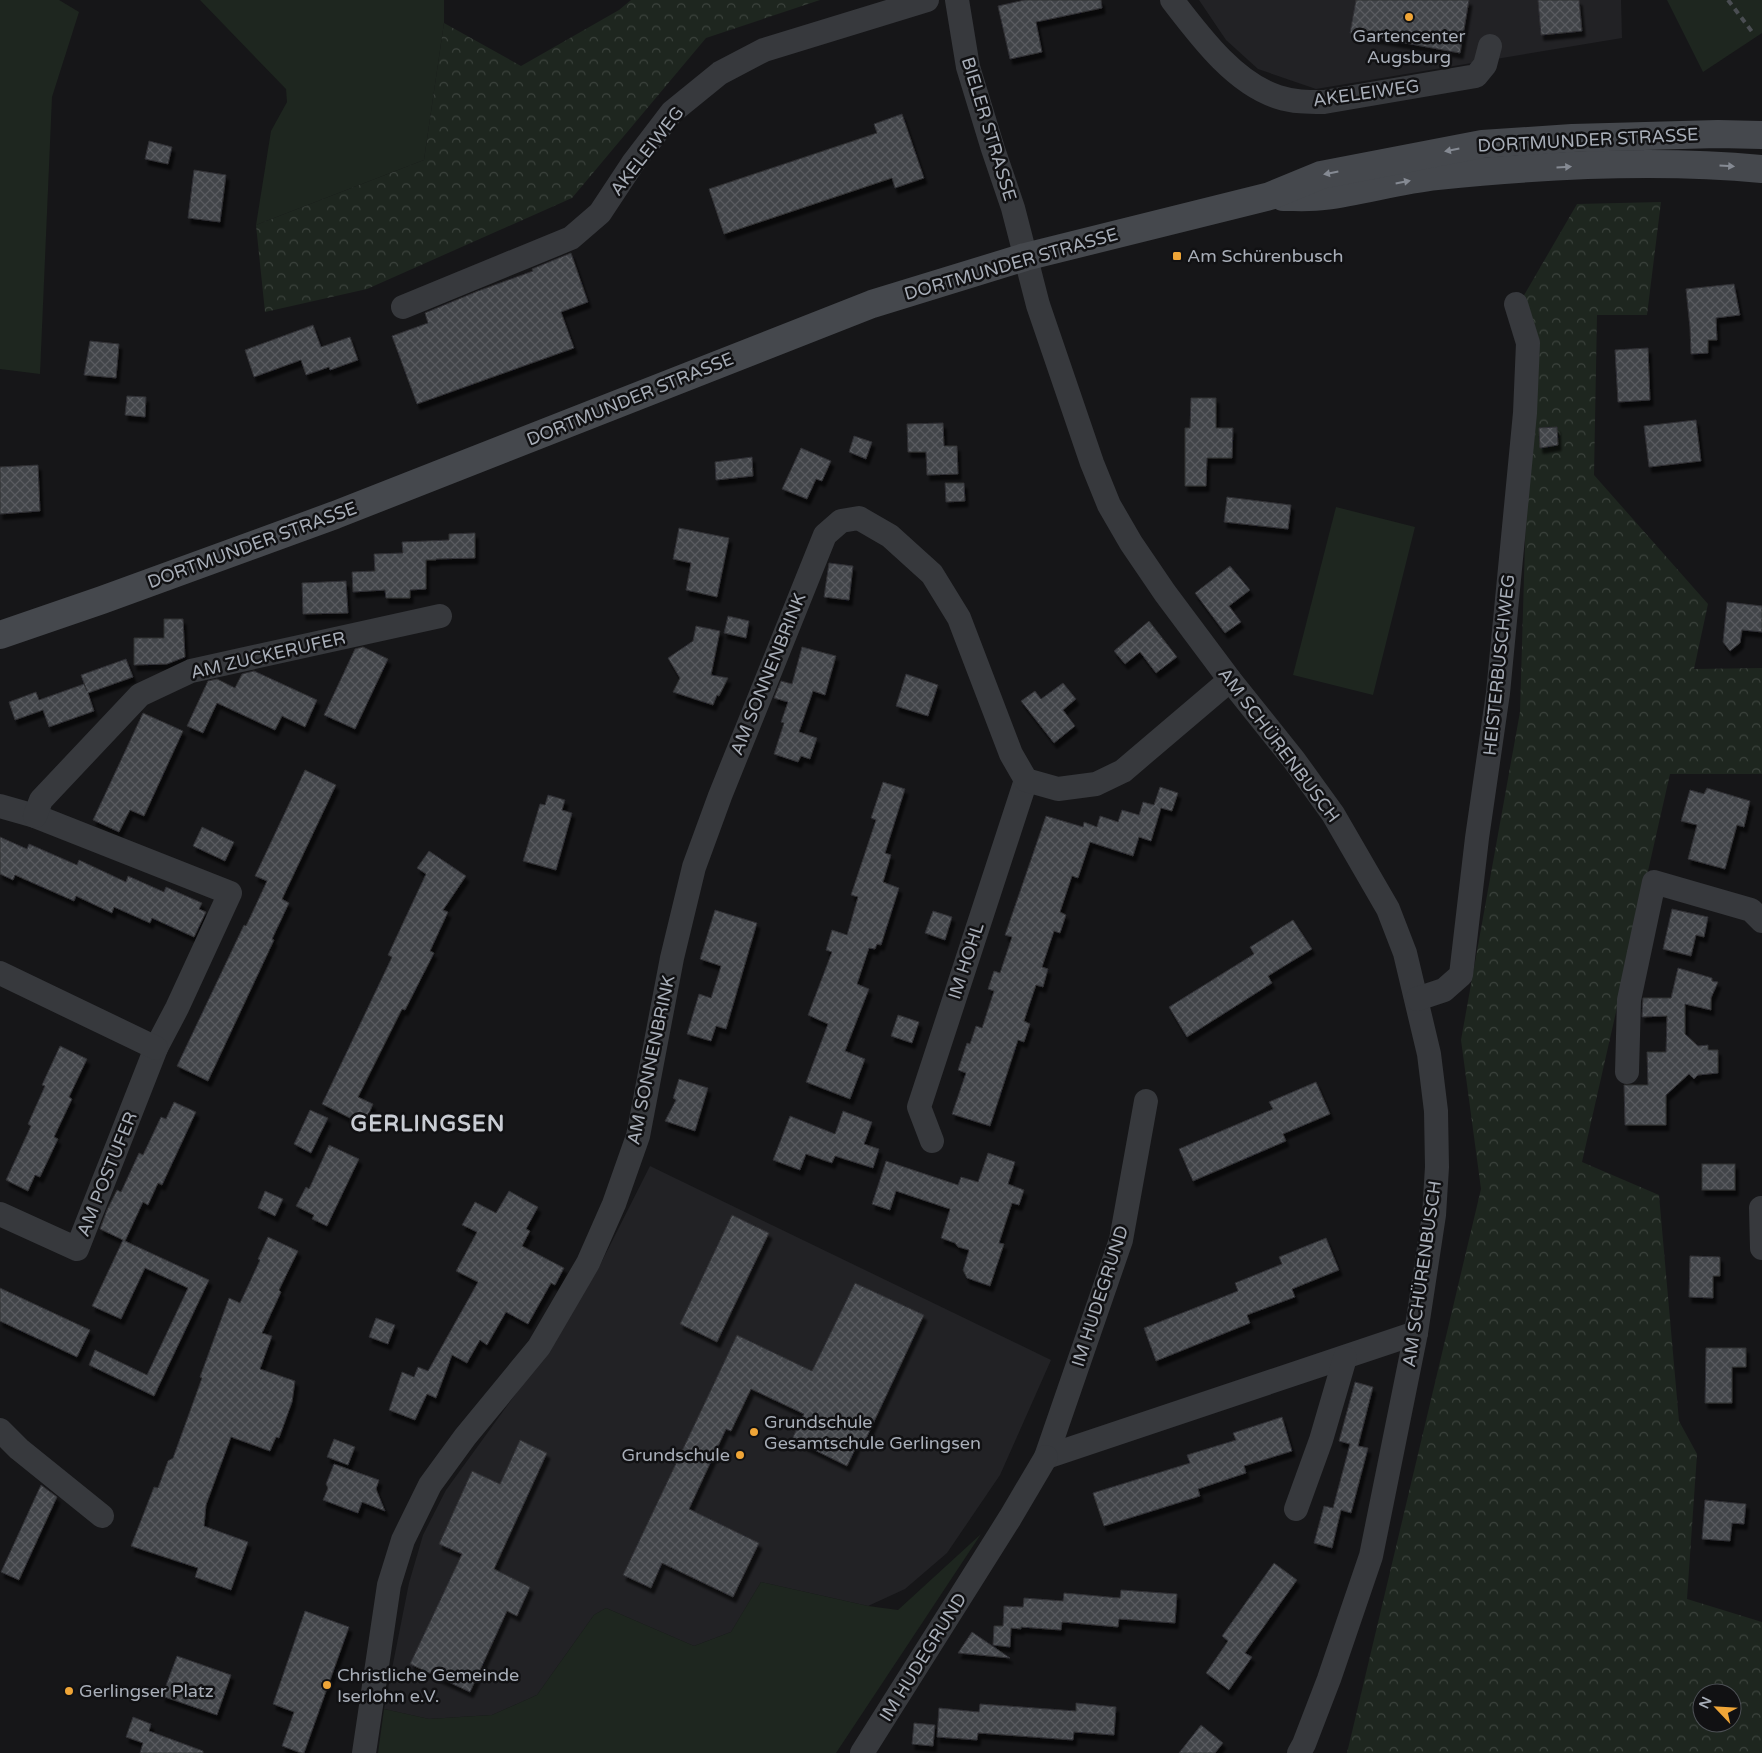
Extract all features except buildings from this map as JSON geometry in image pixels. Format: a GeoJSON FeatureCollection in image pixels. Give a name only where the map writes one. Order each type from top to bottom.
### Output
{"type":"FeatureCollection","features":[{"type":"Feature","properties":{"kind":"main road","name":"DORTMUNDER STRASSE"},"geometry":{"type":"LineString","coordinates":[[0,635],[335,516],[872,304],[1025,257],[1270,196],[1321,175],[1482,144],[1572,138],[1718,134],[1762,135]]}},
{"type":"Feature","properties":{"kind":"main road","name":"DORTMUNDER STRASSE"},"geometry":{"type":"LineString","coordinates":[[1270,196],[1323,197],[1434,177],[1501,170],[1646,164],[1762,168]]}},
{"type":"Feature","properties":{"kind":"street","name":"AKELEIWEG"},"geometry":{"type":"LineString","coordinates":[[403,307],[571,238],[600,214],[633,163],[672,112],[720,73],[764,50],[927,0]]}},
{"type":"Feature","properties":{"kind":"street","name":"BIELER STRASSE"},"geometry":{"type":"LineString","coordinates":[[957,0],[968,67],[1013,208],[1025,257]]}},
{"type":"Feature","properties":{"kind":"street","name":"AKELEIWEG"},"geometry":{"type":"LineString","coordinates":[[1172,0],[1202,39],[1223,61],[1249,82],[1277,97],[1300,102],[1324,102],[1476,76],[1486,65],[1490,46]]}},
{"type":"Feature","properties":{"kind":"street","name":"AM SCHÜRENBUSCH"},"geometry":{"type":"LineString","coordinates":[[1025,257],[1041,314],[1089,454],[1109,505],[1131,543],[1165,593],[1230,680],[1294,760],[1333,814],[1388,909],[1405,953],[1429,1054],[1436,1111],[1437,1167],[1434,1215],[1416,1333],[1371,1556],[1329,1679],[1299,1753]]}},
{"type":"Feature","properties":{"kind":"street","name":"HEISTERBUSCHWEG"},"geometry":{"type":"LineString","coordinates":[[1417,999],[1444,990],[1461,975],[1477,838],[1498,693],[1525,413],[1528,343],[1516,304]]}},
{"type":"Feature","properties":{"kind":"street","name":"AM SONNENBRINK"},"geometry":{"type":"LineString","coordinates":[[364,1753],[389,1585],[403,1540],[430,1485],[465,1437],[539,1347],[588,1262],[614,1204],[638,1136],[672,958],[694,867],[720,796],[825,535],[841,521],[859,518],[890,536],[932,574],[959,618],[1011,754],[1026,780]]}},
{"type":"Feature","properties":{"kind":"street","name":"AM ZUCKERUFER"},"geometry":{"type":"LineString","coordinates":[[35,816],[41,800],[140,694],[191,671],[440,616]]}},
{"type":"Feature","properties":{"kind":"street"},"geometry":{"type":"LineString","coordinates":[[1026,780],[1058,790],[1096,784],[1123,771],[1230,680]]}},
{"type":"Feature","properties":{"kind":"street","name":"IM HOHL"},"geometry":{"type":"LineString","coordinates":[[932,1141],[919,1106],[1026,780]]}},
{"type":"Feature","properties":{"kind":"street"},"geometry":{"type":"LineString","coordinates":[[0,806],[35,816]]}},
{"type":"Feature","properties":{"kind":"street","name":"AM POSTUFER"},"geometry":{"type":"LineString","coordinates":[[0,1214],[77,1249],[156,1048],[177,1008],[230,893],[35,816]]}},
{"type":"Feature","properties":{"kind":"street"},"geometry":{"type":"LineString","coordinates":[[1627,1072],[1629,1000],[1654,882],[1751,910],[1762,921]]}},
{"type":"Feature","properties":{"kind":"street"},"geometry":{"type":"LineString","coordinates":[[0,973],[156,1048]]}},
{"type":"Feature","properties":{"kind":"street","name":"IM HUDEGRUND"},"geometry":{"type":"LineString","coordinates":[[862,1753],[1010,1518],[1046,1457],[1121,1240],[1146,1101]]}},
{"type":"Feature","properties":{"kind":"street"},"geometry":{"type":"LineString","coordinates":[[1761,1208],[1762,1248]]}},
{"type":"Feature","properties":{"kind":"street"},"geometry":{"type":"LineString","coordinates":[[1046,1457],[1416,1333]]}},
{"type":"Feature","properties":{"kind":"street"},"geometry":{"type":"LineString","coordinates":[[1296,1510],[1321,1440],[1344,1358]]}},
{"type":"Feature","properties":{"kind":"street"},"geometry":{"type":"LineString","coordinates":[[0,1430],[19,1449],[102,1516]]}},
{"type":"Feature","properties":{"kind":"shaded area"},"geometry":{"type":"Polygon","coordinates":[[[1199,0],[1621,0],[1622,38],[1316,89],[1258,69],[1226,40],[1199,0]]]}},
{"type":"Feature","properties":{"kind":"shaded area","name":"Grundschule Gesamtschule Gerlingsen"},"geometry":{"type":"Polygon","coordinates":[[[650,1166],[1051,1360],[1000,1475],[947,1553],[905,1589],[868,1606],[761,1582],[731,1632],[694,1646],[606,1608],[594,1615],[537,1695],[492,1715],[429,1719],[384,1709],[409,1583],[423,1535],[446,1490],[520,1388],[596,1273],[650,1166]]]}},
{"type":"Feature","properties":{"kind":"green space"},"geometry":{"type":"Polygon","coordinates":[[[0,0],[59,0],[79,12],[52,97],[40,374],[0,369],[0,0]]]}},
{"type":"Feature","properties":{"kind":"green space"},"geometry":{"type":"Polygon","coordinates":[[[200,0],[444,0],[444,23],[424,160],[256,225],[271,131],[287,102],[286,89],[200,0]]]}},
{"type":"Feature","properties":{"kind":"green space"},"geometry":{"type":"Polygon","coordinates":[[[631,0],[820,0],[706,38],[572,198],[367,289],[265,312],[256,225],[424,160],[444,23],[521,66],[619,10],[631,0]]]}},
{"type":"Feature","properties":{"kind":"green space"},"geometry":{"type":"Polygon","coordinates":[[[1667,0],[1762,0],[1762,33],[1703,72],[1667,0]]]}},
{"type":"Feature","properties":{"kind":"green space"},"geometry":{"type":"Polygon","coordinates":[[[1661,202],[1647,315],[1597,315],[1594,475],[1708,604],[1694,669],[1762,668],[1762,774],[1670,774],[1582,1162],[1659,1195],[1679,1421],[1697,1454],[1687,1599],[1762,1622],[1762,1753],[1347,1753],[1481,1189],[1461,1040],[1520,712],[1531,341],[1523,297],[1577,204],[1661,202]]]}},
{"type":"Feature","properties":{"kind":"green space"},"geometry":{"type":"Polygon","coordinates":[[[1336,507],[1415,527],[1373,695],[1293,675],[1336,507]]]}},
{"type":"Feature","properties":{"kind":"green space"},"geometry":{"type":"Polygon","coordinates":[[[981,1534],[836,1753],[378,1753],[384,1709],[429,1719],[492,1715],[537,1695],[594,1615],[606,1608],[694,1646],[731,1632],[761,1582],[868,1606],[898,1610],[981,1534]]]}},
{"type":"Feature","properties":{"kind":"railway"},"geometry":{"type":"LineString","coordinates":[[1728,0],[1753,33]]}},
{"type":"Feature","properties":{"kind":"place","name":"Gartencenter Augsburg"},"geometry":{"type":"Point","coordinates":[1409,17]}},
{"type":"Feature","properties":{"kind":"place","name":"Am Schürenbusch"},"geometry":{"type":"Point","coordinates":[1177,256]}},
{"type":"Feature","properties":{"kind":"place","name":"Grundschule Gesamtschule Gerlingsen"},"geometry":{"type":"Point","coordinates":[754,1432]}},
{"type":"Feature","properties":{"kind":"place","name":"Grundschule"},"geometry":{"type":"Point","coordinates":[740,1455]}},
{"type":"Feature","properties":{"kind":"place","name":"Christliche Gemeinde Iserlohn e.V."},"geometry":{"type":"Point","coordinates":[327,1685]}},
{"type":"Feature","properties":{"kind":"place","name":"Gerlingser Platz"},"geometry":{"type":"Point","coordinates":[69,1691]}},
{"type":"Feature","properties":{"kind":"district","name":"GERLINGSEN"},"geometry":{"type":"Point","coordinates":[428,1124]}}]}
